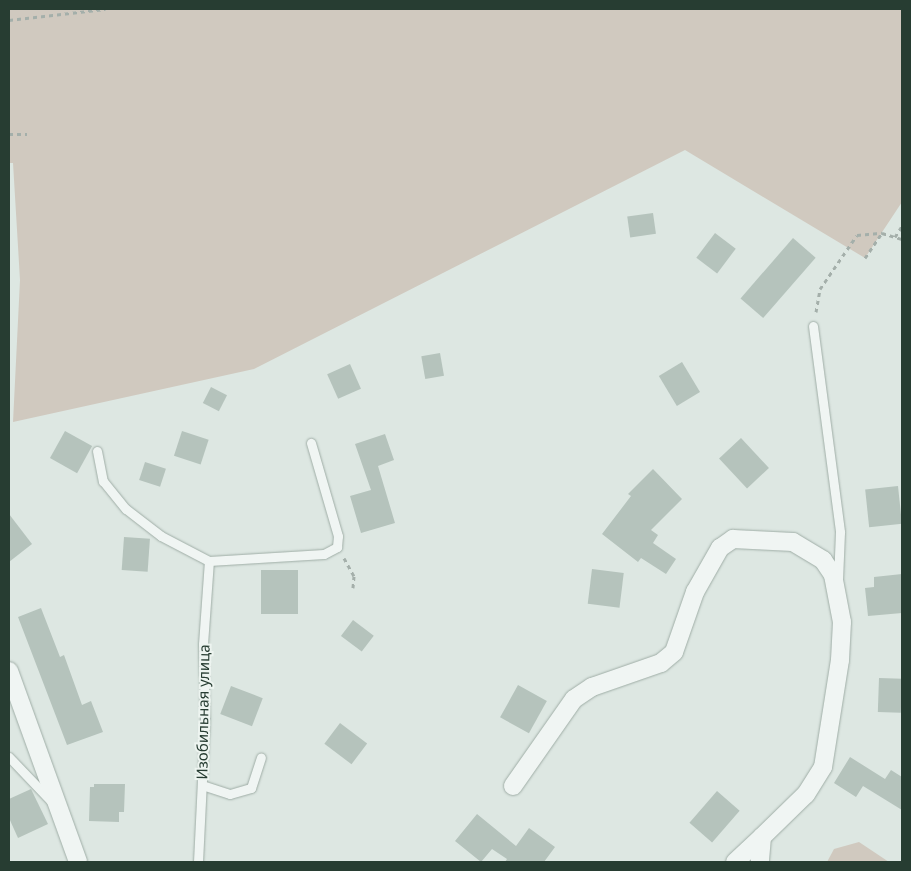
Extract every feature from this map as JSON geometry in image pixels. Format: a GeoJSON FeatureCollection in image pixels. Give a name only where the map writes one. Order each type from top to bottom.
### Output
{"type":"FeatureCollection","features":[{"type":"Feature","properties":{"kind":"street"},"geometry":{"type":"LineString","coordinates":[[513,786],[574,699],[592,687],[661,663],[674,652],[695,592],[711,559],[733,539],[793,542],[823,560],[838,587],[842,622],[840,660],[828,754],[817,779],[806,794],[735,862]]}},
{"type":"Feature","properties":{"kind":"street"},"geometry":{"type":"LineString","coordinates":[[9,671],[78,862]]}},
{"type":"Feature","properties":{"kind":"street"},"geometry":{"type":"LineString","coordinates":[[760,862],[762,837]]}},
{"type":"Feature","properties":{"kind":"lane"},"geometry":{"type":"LineString","coordinates":[[813,326],[840,532],[838,587]]}},
{"type":"Feature","properties":{"kind":"lane"},"geometry":{"type":"LineString","coordinates":[[97,451],[103,481],[126,508],[160,536],[209,561],[324,554],[337,547],[336,528],[311,443]]}},
{"type":"Feature","properties":{"kind":"lane","name":"Изобильная улица"},"geometry":{"type":"LineString","coordinates":[[198,862],[205,718],[203,644],[209,561]]}},
{"type":"Feature","properties":{"kind":"lane"},"geometry":{"type":"LineString","coordinates":[[9,757],[58,809]]}},
{"type":"Feature","properties":{"kind":"lane"},"geometry":{"type":"LineString","coordinates":[[202,786],[230,794],[251,788],[261,758]]}},
{"type":"Feature","properties":{"kind":"path"},"geometry":{"type":"LineString","coordinates":[[9,20],[105,9]]}},
{"type":"Feature","properties":{"kind":"path"},"geometry":{"type":"LineString","coordinates":[[9,134],[27,134]]}},
{"type":"Feature","properties":{"kind":"path"},"geometry":{"type":"LineString","coordinates":[[895,237],[902,226]]}},
{"type":"Feature","properties":{"kind":"path"},"geometry":{"type":"LineString","coordinates":[[864,258],[882,233]]}},
{"type":"Feature","properties":{"kind":"path"},"geometry":{"type":"LineString","coordinates":[[813,326],[820,289],[857,235],[882,233],[902,239]]}},
{"type":"Feature","properties":{"kind":"path"},"geometry":{"type":"LineString","coordinates":[[337,547],[354,576],[353,588]]}},
{"type":"Feature","properties":{"kind":"shaded area"},"geometry":{"type":"Polygon","coordinates":[[[9,9],[902,9],[902,202],[865,258],[685,150],[254,369],[13,422],[20,280],[13,163],[9,163],[9,9]]]}},
{"type":"Feature","properties":{"kind":"shaded area"},"geometry":{"type":"Polygon","coordinates":[[[859,842],[889,862],[827,862],[834,849],[859,842]]]}},
{"type":"Feature","properties":{"kind":"building"},"geometry":{"type":"Polygon","coordinates":[[[653,213],[656,234],[630,237],[627,217],[653,213]]]}},
{"type":"Feature","properties":{"kind":"building"},"geometry":{"type":"Polygon","coordinates":[[[715,233],[736,249],[717,273],[696,258],[715,233]]]}},
{"type":"Feature","properties":{"kind":"building"},"geometry":{"type":"Polygon","coordinates":[[[793,238],[816,258],[763,318],[741,298],[793,238]]]}},
{"type":"Feature","properties":{"kind":"building"},"geometry":{"type":"Polygon","coordinates":[[[440,353],[444,376],[425,379],[421,356],[440,353]]]}},
{"type":"Feature","properties":{"kind":"building"},"geometry":{"type":"Polygon","coordinates":[[[682,362],[700,392],[677,406],[659,376],[682,362]]]}},
{"type":"Feature","properties":{"kind":"building"},"geometry":{"type":"Polygon","coordinates":[[[350,364],[361,389],[338,399],[327,374],[350,364]]]}},
{"type":"Feature","properties":{"kind":"building"},"geometry":{"type":"Polygon","coordinates":[[[211,387],[227,395],[219,411],[203,403],[211,387]]]}},
{"type":"Feature","properties":{"kind":"building"},"geometry":{"type":"Polygon","coordinates":[[[65,431],[92,446],[77,473],[50,458],[65,431]]]}},
{"type":"Feature","properties":{"kind":"building"},"geometry":{"type":"Polygon","coordinates":[[[182,431],[209,440],[201,464],[174,456],[182,431]]]}},
{"type":"Feature","properties":{"kind":"building"},"geometry":{"type":"Polygon","coordinates":[[[385,434],[394,460],[378,466],[395,523],[361,533],[350,496],[371,490],[355,444],[385,434]]]}},
{"type":"Feature","properties":{"kind":"building"},"geometry":{"type":"Polygon","coordinates":[[[741,438],[769,468],[747,488],[719,458],[741,438]]]}},
{"type":"Feature","properties":{"kind":"building"},"geometry":{"type":"Polygon","coordinates":[[[145,462],[166,469],[160,487],[139,480],[145,462]]]}},
{"type":"Feature","properties":{"kind":"building"},"geometry":{"type":"Polygon","coordinates":[[[653,469],[682,499],[651,530],[658,535],[653,543],[676,559],[666,574],[641,558],[638,562],[602,534],[631,496],[628,494],[653,469]]]}},
{"type":"Feature","properties":{"kind":"building"},"geometry":{"type":"Polygon","coordinates":[[[898,486],[902,524],[869,527],[865,489],[898,486]]]}},
{"type":"Feature","properties":{"kind":"building"},"geometry":{"type":"Polygon","coordinates":[[[9,514],[32,544],[9,562],[9,514]]]}},
{"type":"Feature","properties":{"kind":"building"},"geometry":{"type":"Polygon","coordinates":[[[124,537],[150,539],[148,572],[122,570],[124,537]]]}},
{"type":"Feature","properties":{"kind":"building"},"geometry":{"type":"Polygon","coordinates":[[[592,569],[624,573],[619,608],[588,604],[592,569]]]}},
{"type":"Feature","properties":{"kind":"building"},"geometry":{"type":"Polygon","coordinates":[[[261,570],[298,570],[298,614],[261,614],[261,570]]]}},
{"type":"Feature","properties":{"kind":"building"},"geometry":{"type":"Polygon","coordinates":[[[902,574],[902,613],[868,616],[865,588],[874,587],[874,577],[902,574]]]}},
{"type":"Feature","properties":{"kind":"building"},"geometry":{"type":"Polygon","coordinates":[[[41,608],[60,657],[64,655],[82,705],[91,701],[103,732],[67,745],[18,617],[41,608]]]}},
{"type":"Feature","properties":{"kind":"building"},"geometry":{"type":"Polygon","coordinates":[[[353,620],[374,636],[362,652],[341,636],[353,620]]]}},
{"type":"Feature","properties":{"kind":"building"},"geometry":{"type":"Polygon","coordinates":[[[879,678],[902,679],[901,713],[878,712],[879,678]]]}},
{"type":"Feature","properties":{"kind":"building"},"geometry":{"type":"Polygon","coordinates":[[[518,685],[547,701],[529,733],[500,717],[518,685]]]}},
{"type":"Feature","properties":{"kind":"building"},"geometry":{"type":"Polygon","coordinates":[[[231,686],[263,698],[252,726],[220,714],[231,686]]]}},
{"type":"Feature","properties":{"kind":"building"},"geometry":{"type":"Polygon","coordinates":[[[340,723],[367,743],[352,764],[324,744],[340,723]]]}},
{"type":"Feature","properties":{"kind":"building"},"geometry":{"type":"Polygon","coordinates":[[[850,757],[885,779],[891,770],[902,777],[902,810],[863,786],[856,797],[834,783],[850,757]]]}},
{"type":"Feature","properties":{"kind":"building"},"geometry":{"type":"Polygon","coordinates":[[[94,784],[125,784],[124,812],[119,812],[119,822],[89,821],[90,787],[94,787],[94,784]]]}},
{"type":"Feature","properties":{"kind":"building"},"geometry":{"type":"Polygon","coordinates":[[[31,789],[48,824],[18,838],[9,818],[9,799],[31,789]]]}},
{"type":"Feature","properties":{"kind":"building"},"geometry":{"type":"Polygon","coordinates":[[[717,791],[740,811],[712,842],[689,823],[717,791]]]}},
{"type":"Feature","properties":{"kind":"building"},"geometry":{"type":"Polygon","coordinates":[[[477,814],[516,846],[529,828],[555,847],[544,862],[505,862],[507,859],[492,849],[481,862],[455,841],[477,814]]]}}]}
